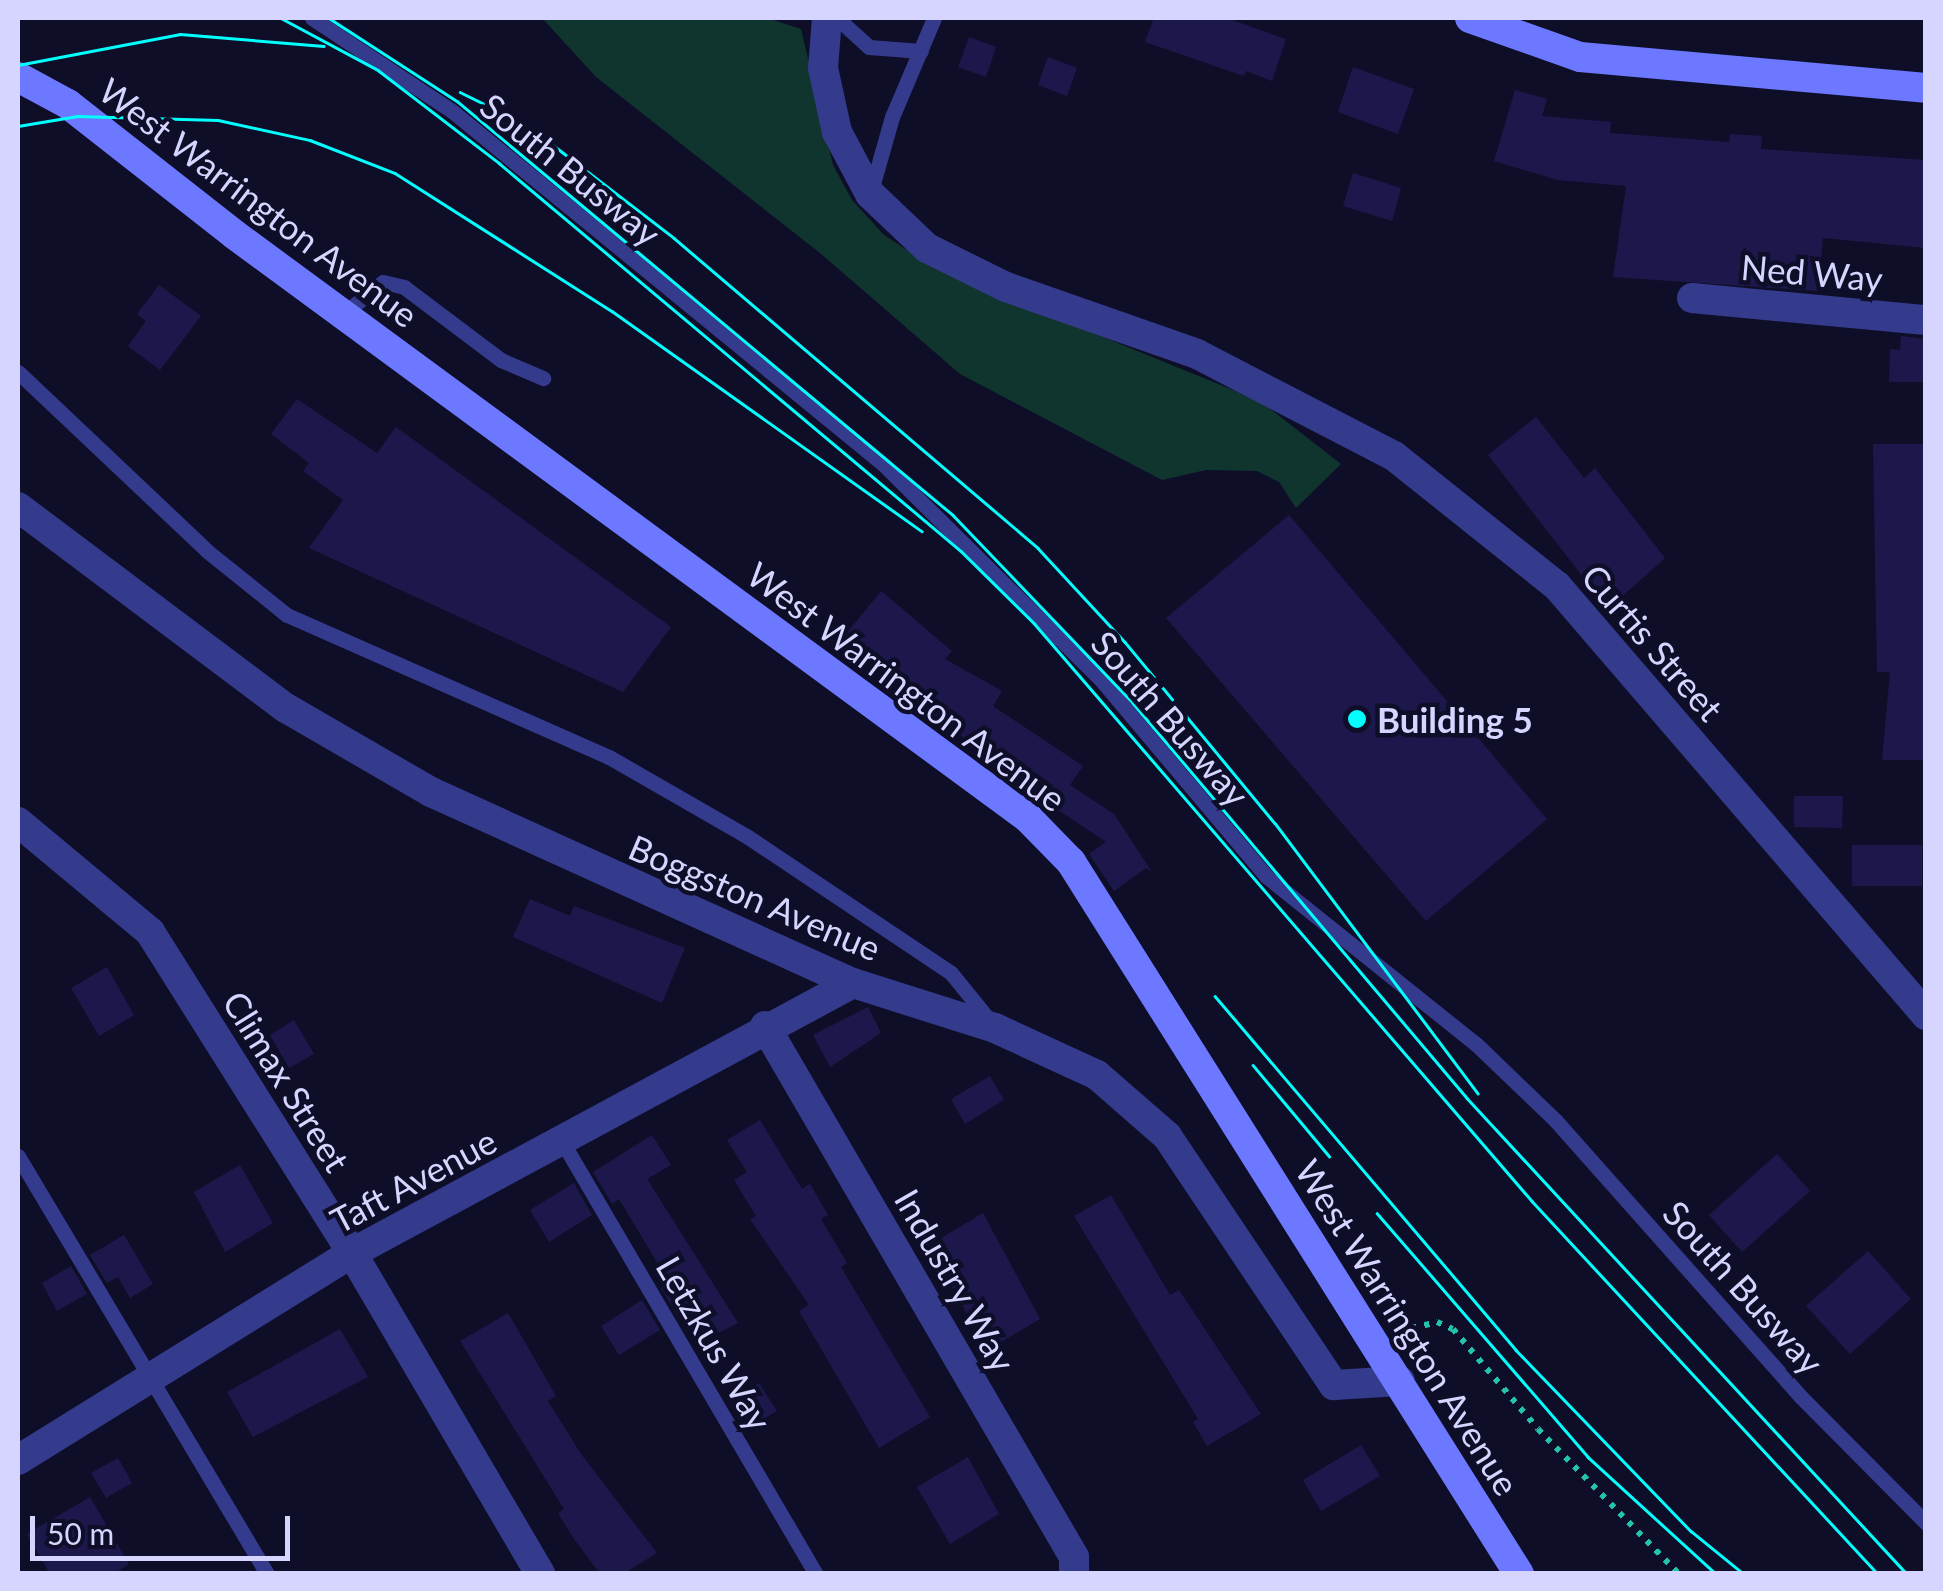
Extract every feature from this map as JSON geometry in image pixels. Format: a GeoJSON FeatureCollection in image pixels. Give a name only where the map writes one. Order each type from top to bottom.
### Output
{"type":"FeatureCollection","features":[{"type":"Feature","properties":{"kind":"main road"},"geometry":{"type":"LineString","coordinates":[[1470,18],[1580,57],[1926,88]]}},
{"type":"Feature","properties":{"kind":"main road","name":"West Warrington Avenue"},"geometry":{"type":"LineString","coordinates":[[18,77],[68,104],[343,314],[1028,818],[1071,862],[1520,1574]]}},
{"type":"Feature","properties":{"kind":"street","name":"Curtis Street"},"geometry":{"type":"LineString","coordinates":[[827,18],[823,68],[836,132],[870,194],[928,248],[1006,287],[1197,354],[1394,456],[1557,586],[1926,1015]]}},
{"type":"Feature","properties":{"kind":"street","name":"Ned Way"},"geometry":{"type":"LineString","coordinates":[[1692,298],[1926,320]]}},
{"type":"Feature","properties":{"kind":"street","name":"Boggston Avenue"},"geometry":{"type":"LineString","coordinates":[[18,507],[286,708],[415,783],[853,983],[995,1028],[1097,1075],[1167,1136],[1334,1384],[1400,1381]]}},
{"type":"Feature","properties":{"kind":"street","name":"Climax Street"},"geometry":{"type":"LineString","coordinates":[[18,822],[150,932],[352,1253],[540,1574]]}},
{"type":"Feature","properties":{"kind":"street","name":"Taft Avenue"},"geometry":{"type":"LineString","coordinates":[[18,1460],[352,1253],[563,1143],[765,1026],[853,983]]}},
{"type":"Feature","properties":{"kind":"street","name":"Industry Way"},"geometry":{"type":"LineString","coordinates":[[765,1026],[1074,1557],[1074,1574]]}},
{"type":"Feature","properties":{"kind":"lane","name":"South Busway"},"geometry":{"type":"LineString","coordinates":[[312,18],[452,111],[883,464],[1090,667],[1266,876],[1476,1044],[1556,1121],[1802,1397],[1926,1523]]}},
{"type":"Feature","properties":{"kind":"lane"},"geometry":{"type":"LineString","coordinates":[[838,18],[869,48],[921,51]]}},
{"type":"Feature","properties":{"kind":"lane"},"geometry":{"type":"LineString","coordinates":[[870,194],[892,116],[934,18]]}},
{"type":"Feature","properties":{"kind":"lane"},"geometry":{"type":"LineString","coordinates":[[343,314],[382,282],[404,288],[501,360],[543,378]]}},
{"type":"Feature","properties":{"kind":"lane"},"geometry":{"type":"LineString","coordinates":[[18,372],[208,551],[288,615],[609,758],[748,836],[952,974],[995,1028]]}},
{"type":"Feature","properties":{"kind":"lane","name":"Letzkus Way"},"geometry":{"type":"LineString","coordinates":[[563,1143],[816,1574]]}},
{"type":"Feature","properties":{"kind":"lane"},"geometry":{"type":"LineString","coordinates":[[18,1156],[267,1574]]}},
{"type":"Feature","properties":{"kind":"path"},"geometry":{"type":"LineString","coordinates":[[1401,1330],[1437,1322],[1453,1329],[1538,1429],[1679,1574]]}},
{"type":"Feature","properties":{"kind":"green space"},"geometry":{"type":"Polygon","coordinates":[[[542,18],[767,18],[801,29],[833,165],[852,200],[884,235],[936,269],[1260,401],[1341,464],[1296,508],[1279,482],[1257,471],[1206,470],[1162,480],[960,374],[820,253],[596,77],[542,18]]]}},
{"type":"Feature","properties":{"kind":"building"},"geometry":{"type":"Polygon","coordinates":[[[1154,18],[1226,18],[1286,39],[1272,81],[1246,71],[1244,76],[1145,42],[1154,18]]]}},
{"type":"Feature","properties":{"kind":"building"},"geometry":{"type":"Polygon","coordinates":[[[969,37],[996,47],[986,77],[958,67],[969,37]]]}},
{"type":"Feature","properties":{"kind":"building"},"geometry":{"type":"Polygon","coordinates":[[[1048,57],[1077,68],[1067,96],[1038,85],[1048,57]]]}},
{"type":"Feature","properties":{"kind":"building"},"geometry":{"type":"Polygon","coordinates":[[[1353,67],[1414,89],[1398,134],[1338,112],[1353,67]]]}},
{"type":"Feature","properties":{"kind":"building"},"geometry":{"type":"Polygon","coordinates":[[[1515,90],[1547,99],[1542,116],[1611,122],[1610,133],[1729,142],[1730,134],[1762,136],[1761,149],[1926,160],[1926,248],[1823,238],[1818,291],[1613,277],[1626,186],[1558,180],[1494,161],[1515,90]]]}},
{"type":"Feature","properties":{"kind":"building"},"geometry":{"type":"Polygon","coordinates":[[[1353,173],[1401,188],[1392,221],[1343,206],[1353,173]]]}},
{"type":"Feature","properties":{"kind":"building"},"geometry":{"type":"Polygon","coordinates":[[[159,285],[201,316],[160,370],[128,346],[146,321],[137,314],[159,285]]]}},
{"type":"Feature","properties":{"kind":"building"},"geometry":{"type":"Polygon","coordinates":[[[1901,336],[1926,339],[1926,382],[1889,382],[1890,349],[1900,350],[1901,336]]]}},
{"type":"Feature","properties":{"kind":"building"},"geometry":{"type":"Polygon","coordinates":[[[297,399],[377,453],[396,427],[671,627],[623,692],[309,548],[343,500],[303,471],[309,463],[271,434],[297,399]]]}},
{"type":"Feature","properties":{"kind":"building"},"geometry":{"type":"Polygon","coordinates":[[[1536,417],[1584,478],[1595,468],[1665,558],[1608,609],[1488,455],[1536,417]]]}},
{"type":"Feature","properties":{"kind":"building"},"geometry":{"type":"Polygon","coordinates":[[[1873,444],[1926,444],[1926,760],[1882,760],[1890,672],[1877,672],[1873,444]]]}},
{"type":"Feature","properties":{"kind":"building","name":"Building 5"},"geometry":{"type":"Polygon","coordinates":[[[1289,515],[1547,819],[1426,921],[1166,618],[1289,515]]]}},
{"type":"Feature","properties":{"kind":"building"},"geometry":{"type":"Polygon","coordinates":[[[881,591],[952,651],[945,659],[1002,691],[993,706],[1083,766],[1070,785],[1114,814],[1152,872],[1146,868],[1114,891],[1089,854],[1106,842],[999,770],[1002,765],[914,702],[918,697],[842,639],[881,591]]]}},
{"type":"Feature","properties":{"kind":"building"},"geometry":{"type":"Polygon","coordinates":[[[1794,796],[1843,796],[1842,828],[1794,827],[1794,796]]]}},
{"type":"Feature","properties":{"kind":"building"},"geometry":{"type":"Polygon","coordinates":[[[1852,845],[1922,845],[1922,886],[1852,886],[1852,845]]]}},
{"type":"Feature","properties":{"kind":"building"},"geometry":{"type":"Polygon","coordinates":[[[530,899],[570,916],[574,906],[685,948],[662,1003],[513,937],[530,899]]]}},
{"type":"Feature","properties":{"kind":"building"},"geometry":{"type":"Polygon","coordinates":[[[107,967],[134,1015],[99,1036],[71,988],[107,967]]]}},
{"type":"Feature","properties":{"kind":"building"},"geometry":{"type":"Polygon","coordinates":[[[868,1007],[881,1033],[830,1067],[813,1035],[868,1007]]]}},
{"type":"Feature","properties":{"kind":"building"},"geometry":{"type":"Polygon","coordinates":[[[294,1020],[314,1054],[289,1068],[270,1035],[294,1020]]]}},
{"type":"Feature","properties":{"kind":"building"},"geometry":{"type":"Polygon","coordinates":[[[990,1076],[1004,1100],[965,1124],[951,1099],[990,1076]]]}},
{"type":"Feature","properties":{"kind":"building"},"geometry":{"type":"Polygon","coordinates":[[[760,1120],[802,1189],[810,1184],[828,1215],[821,1219],[847,1263],[841,1267],[930,1417],[879,1448],[799,1311],[809,1305],[750,1219],[756,1216],[734,1180],[747,1172],[727,1140],[760,1120]]]}},
{"type":"Feature","properties":{"kind":"building"},"geometry":{"type":"Polygon","coordinates":[[[652,1135],[671,1165],[647,1179],[738,1323],[707,1339],[689,1312],[679,1318],[661,1288],[669,1282],[619,1199],[612,1204],[593,1172],[652,1135]]]}},
{"type":"Feature","properties":{"kind":"building"},"geometry":{"type":"Polygon","coordinates":[[[1777,1154],[1810,1191],[1742,1252],[1709,1215],[1777,1154]]]}},
{"type":"Feature","properties":{"kind":"building"},"geometry":{"type":"Polygon","coordinates":[[[240,1165],[273,1223],[225,1252],[194,1192],[240,1165]]]}},
{"type":"Feature","properties":{"kind":"building"},"geometry":{"type":"Polygon","coordinates":[[[574,1183],[592,1215],[549,1242],[530,1210],[574,1183]]]}},
{"type":"Feature","properties":{"kind":"building"},"geometry":{"type":"Polygon","coordinates":[[[1111,1195],[1170,1295],[1179,1290],[1261,1414],[1207,1446],[1193,1422],[1198,1419],[1074,1216],[1111,1195]]]}},
{"type":"Feature","properties":{"kind":"building"},"geometry":{"type":"Polygon","coordinates":[[[983,1213],[1040,1319],[986,1351],[952,1285],[960,1280],[936,1241],[983,1213]]]}},
{"type":"Feature","properties":{"kind":"building"},"geometry":{"type":"Polygon","coordinates":[[[124,1235],[153,1284],[130,1298],[118,1277],[107,1283],[90,1255],[124,1235]]]}},
{"type":"Feature","properties":{"kind":"building"},"geometry":{"type":"Polygon","coordinates":[[[1868,1251],[1911,1299],[1850,1354],[1806,1306],[1868,1251]]]}},
{"type":"Feature","properties":{"kind":"building"},"geometry":{"type":"Polygon","coordinates":[[[71,1266],[87,1294],[57,1311],[42,1283],[71,1266]]]}},
{"type":"Feature","properties":{"kind":"building"},"geometry":{"type":"Polygon","coordinates":[[[642,1300],[660,1330],[619,1355],[601,1326],[642,1300]]]}},
{"type":"Feature","properties":{"kind":"building"},"geometry":{"type":"Polygon","coordinates":[[[508,1313],[556,1396],[548,1401],[581,1454],[657,1553],[623,1574],[600,1574],[572,1536],[558,1513],[564,1509],[460,1341],[508,1313]]]}},
{"type":"Feature","properties":{"kind":"building"},"geometry":{"type":"Polygon","coordinates":[[[340,1329],[368,1377],[253,1437],[227,1392],[340,1329]]]}},
{"type":"Feature","properties":{"kind":"building"},"geometry":{"type":"Polygon","coordinates":[[[759,1383],[777,1411],[753,1425],[736,1397],[759,1383]]]}},
{"type":"Feature","properties":{"kind":"building"},"geometry":{"type":"Polygon","coordinates":[[[1361,1445],[1380,1476],[1321,1511],[1303,1480],[1361,1445]]]}},
{"type":"Feature","properties":{"kind":"building"},"geometry":{"type":"Polygon","coordinates":[[[968,1457],[999,1514],[950,1544],[917,1487],[968,1457]]]}},
{"type":"Feature","properties":{"kind":"building"},"geometry":{"type":"Polygon","coordinates":[[[118,1458],[132,1483],[106,1498],[91,1473],[118,1458]]]}},
{"type":"Feature","properties":{"kind":"building"},"geometry":{"type":"Polygon","coordinates":[[[90,1497],[129,1564],[113,1574],[50,1574],[27,1534],[90,1497]]]}},
{"type":"Feature","properties":{"kind":"tram line"},"geometry":{"type":"LineString","coordinates":[[281,18],[378,70],[499,163],[961,551],[1034,623],[1532,1201],[1878,1574]]}},
{"type":"Feature","properties":{"kind":"tram line"},"geometry":{"type":"LineString","coordinates":[[329,18],[457,101],[953,515],[1133,703],[1467,1098],[1907,1574]]}},
{"type":"Feature","properties":{"kind":"tram line"},"geometry":{"type":"LineString","coordinates":[[18,65],[180,34],[323,46]]}},
{"type":"Feature","properties":{"kind":"tram line"},"geometry":{"type":"LineString","coordinates":[[460,92],[527,125],[674,238],[1038,548],[1125,642],[1275,823],[1478,1093]]}},
{"type":"Feature","properties":{"kind":"tram line"},"geometry":{"type":"LineString","coordinates":[[18,126],[77,116],[218,120],[310,140],[395,173],[612,311],[922,531]]}},
{"type":"Feature","properties":{"kind":"tram line"},"geometry":{"type":"LineString","coordinates":[[1215,996],[1516,1350],[1691,1531],[1744,1574]]}},
{"type":"Feature","properties":{"kind":"tram line"},"geometry":{"type":"LineString","coordinates":[[1253,1065],[1329,1156]]}},
{"type":"Feature","properties":{"kind":"tram line"},"geometry":{"type":"LineString","coordinates":[[1377,1213],[1588,1457],[1716,1574]]}},
{"type":"Feature","properties":{"kind":"place","name":"Building 5"},"geometry":{"type":"Point","coordinates":[1357,719]}}]}
